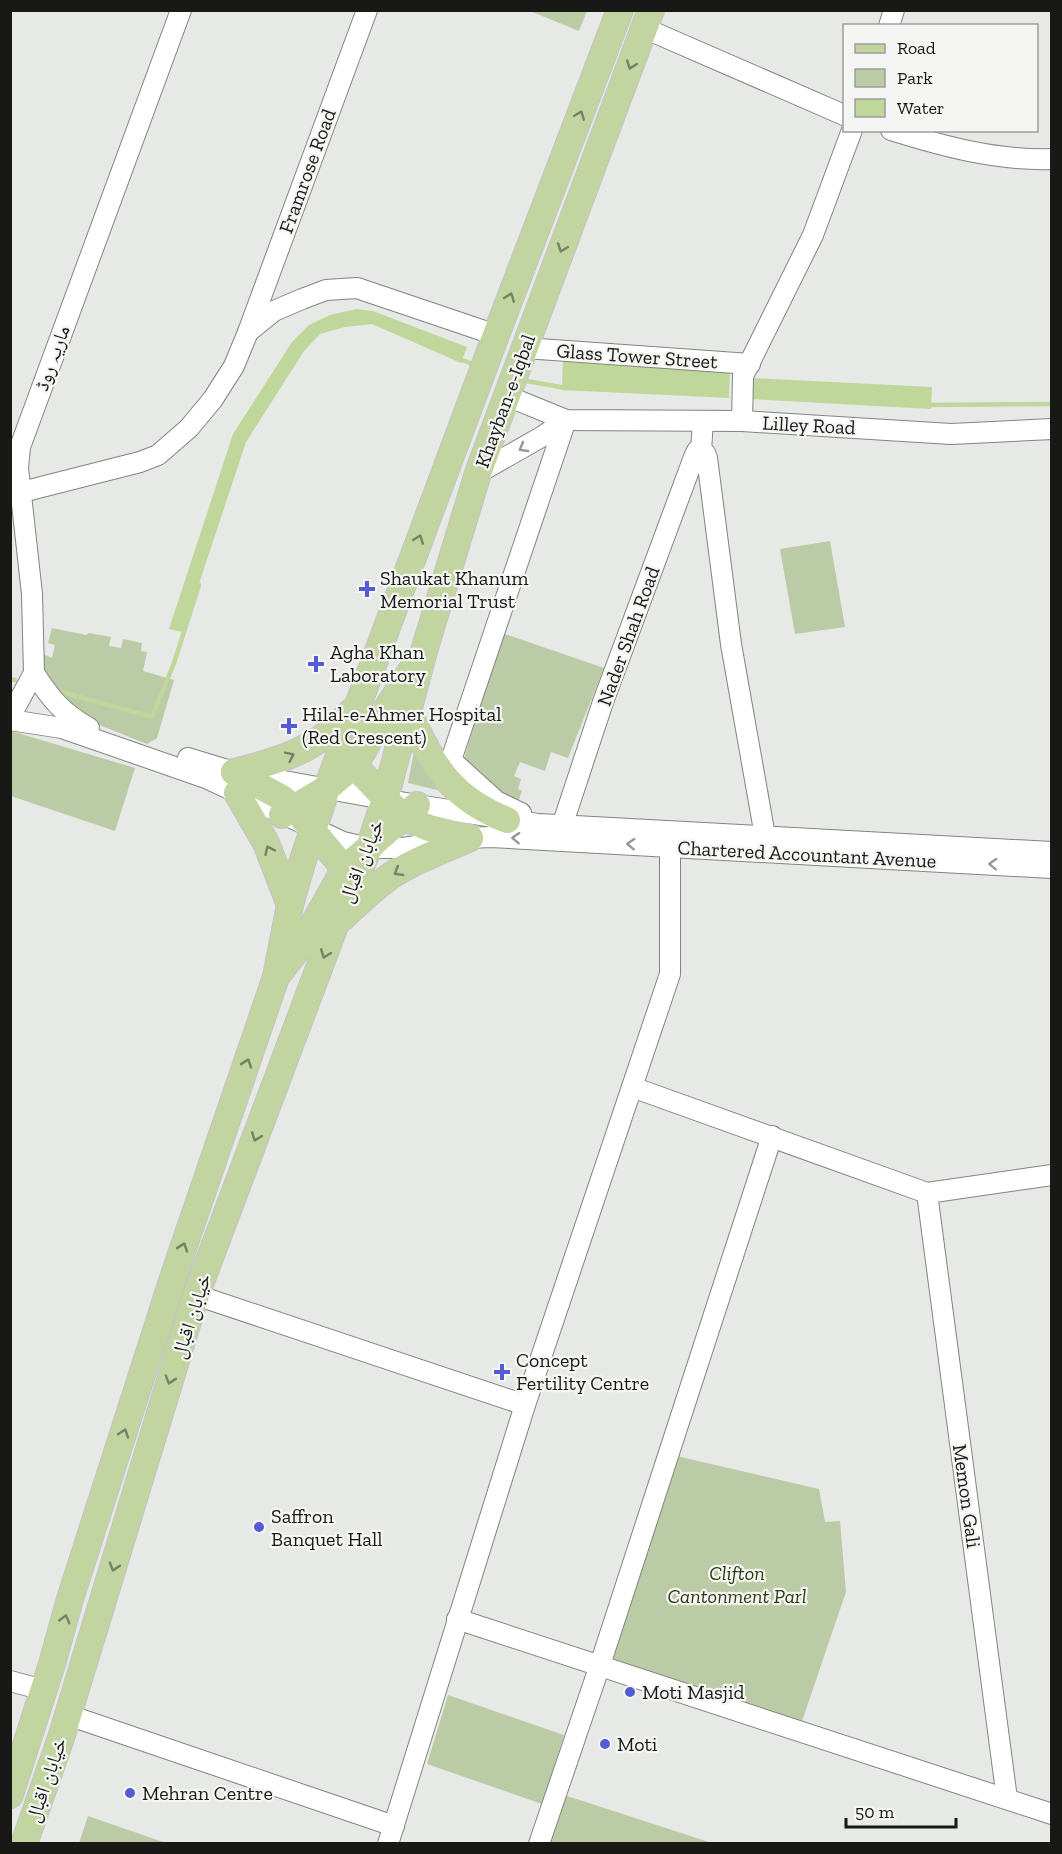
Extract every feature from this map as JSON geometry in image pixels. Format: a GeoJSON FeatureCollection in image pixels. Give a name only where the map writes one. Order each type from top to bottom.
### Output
{"type":"FeatureCollection","features":[{"type":"Feature","properties":{"kind":"main road","name":"Khayban-e-Iqbal"},"geometry":{"type":"LineString","coordinates":[[313,830],[327,788],[346,758],[357,706],[620,10]]}},
{"type":"Feature","properties":{"kind":"main road","name":"Khayban-e-Iqbal"},"geometry":{"type":"LineString","coordinates":[[402,807],[409,713],[424,651],[478,473],[650,23]]}},
{"type":"Feature","properties":{"kind":"main road"},"geometry":{"type":"LineString","coordinates":[[424,651],[346,758],[429,828],[470,838]]}},
{"type":"Feature","properties":{"kind":"main road"},"geometry":{"type":"LineString","coordinates":[[235,782],[325,737],[357,706]]}},
{"type":"Feature","properties":{"kind":"main road"},"geometry":{"type":"LineString","coordinates":[[409,713],[436,767],[448,769],[470,802],[507,820]]}},
{"type":"Feature","properties":{"kind":"main road"},"geometry":{"type":"LineString","coordinates":[[235,782],[282,798],[289,812],[313,830],[349,874],[304,941],[276,977]]}},
{"type":"Feature","properties":{"kind":"main road"},"geometry":{"type":"LineString","coordinates":[[235,782],[266,843],[290,905]]}},
{"type":"Feature","properties":{"kind":"main road"},"geometry":{"type":"LineString","coordinates":[[289,812],[327,788]]}},
{"type":"Feature","properties":{"kind":"main road"},"geometry":{"type":"LineString","coordinates":[[369,848],[402,807]]}},
{"type":"Feature","properties":{"kind":"main road","name":"خیابان اقبال"},"geometry":{"type":"LineString","coordinates":[[10,1795],[174,1275],[276,977],[290,905],[313,830]]}},
{"type":"Feature","properties":{"kind":"main road"},"geometry":{"type":"LineString","coordinates":[[336,923],[376,886],[392,875],[470,838]]}},
{"type":"Feature","properties":{"kind":"main road","name":"خیابان اقبال"},"geometry":{"type":"LineString","coordinates":[[24,1844],[65,1726],[196,1295],[336,923],[349,874],[369,848]]}},
{"type":"Feature","properties":{"kind":"main road"},"geometry":{"type":"LineString","coordinates":[[10,1762],[36,1688],[52,1664]]}},
{"type":"Feature","properties":{"kind":"main road"},"geometry":{"type":"LineString","coordinates":[[37,1844],[52,1794],[65,1726]]}},
{"type":"Feature","properties":{"kind":"street","name":"ماریہ روڈ"},"geometry":{"type":"LineString","coordinates":[[62,728],[44,707],[34,673],[32,594],[16,494],[20,447],[181,10]]}},
{"type":"Feature","properties":{"kind":"street","name":"Framrose Road"},"geometry":{"type":"LineString","coordinates":[[16,494],[140,462],[158,455],[189,428],[213,399],[234,366],[248,332],[367,10]]}},
{"type":"Feature","properties":{"kind":"street"},"geometry":{"type":"LineString","coordinates":[[664,10],[650,23],[843,115]]}},
{"type":"Feature","properties":{"kind":"street"},"geometry":{"type":"LineString","coordinates":[[742,421],[743,376],[813,235],[851,132]]}},
{"type":"Feature","properties":{"kind":"street"},"geometry":{"type":"LineString","coordinates":[[897,132],[948,148],[1036,160],[1052,159]]}},
{"type":"Feature","properties":{"kind":"street"},"geometry":{"type":"LineString","coordinates":[[248,332],[274,311],[302,299],[326,290],[357,288],[496,336]]}},
{"type":"Feature","properties":{"kind":"street","name":"Glass Tower Street"},"geometry":{"type":"LineString","coordinates":[[525,348],[750,364]]}},
{"type":"Feature","properties":{"kind":"street","name":"Lilley Road"},"geometry":{"type":"LineString","coordinates":[[507,396],[566,420],[742,421],[951,434],[1052,429]]}},
{"type":"Feature","properties":{"kind":"street"},"geometry":{"type":"LineString","coordinates":[[478,473],[543,436],[566,420]]}},
{"type":"Feature","properties":{"kind":"street"},"geometry":{"type":"LineString","coordinates":[[563,828],[518,813],[448,769],[566,420]]}},
{"type":"Feature","properties":{"kind":"street"},"geometry":{"type":"LineString","coordinates":[[703,421],[701,450],[707,458],[731,644],[765,836]]}},
{"type":"Feature","properties":{"kind":"street","name":"Nader Shah Road"},"geometry":{"type":"LineString","coordinates":[[563,828],[603,702],[694,457],[697,451],[701,450]]}},
{"type":"Feature","properties":{"kind":"street"},"geometry":{"type":"LineString","coordinates":[[235,782],[90,729],[69,717],[51,699],[34,673],[10,719],[62,728],[206,778],[235,782],[327,788],[402,807],[563,828]]}},
{"type":"Feature","properties":{"kind":"street"},"geometry":{"type":"LineString","coordinates":[[313,830],[343,842],[369,848],[403,848],[563,828]]}},
{"type":"Feature","properties":{"kind":"street","name":"Chartered Accountant Avenue"},"geometry":{"type":"LineString","coordinates":[[563,828],[765,836],[1044,852]]}},
{"type":"Feature","properties":{"kind":"street","name":"Chartered Accountant Avenue"},"geometry":{"type":"LineString","coordinates":[[563,828],[670,846],[1052,868]]}},
{"type":"Feature","properties":{"kind":"street"},"geometry":{"type":"LineString","coordinates":[[65,1726],[391,1834],[525,1405],[670,974],[670,846]]}},
{"type":"Feature","properties":{"kind":"street"},"geometry":{"type":"LineString","coordinates":[[632,1087],[927,1193],[1052,1176]]}},
{"type":"Feature","properties":{"kind":"street"},"geometry":{"type":"LineString","coordinates":[[539,1844],[600,1665],[772,1136]]}},
{"type":"Feature","properties":{"kind":"street","name":"Memon Gali"},"geometry":{"type":"LineString","coordinates":[[927,1193],[1007,1799]]}},
{"type":"Feature","properties":{"kind":"street"},"geometry":{"type":"LineString","coordinates":[[196,1295],[525,1405]]}},
{"type":"Feature","properties":{"kind":"street"},"geometry":{"type":"LineString","coordinates":[[457,1619],[1052,1814]]}},
{"type":"Feature","properties":{"kind":"street"},"geometry":{"type":"LineString","coordinates":[[10,1681],[36,1688]]}},
{"type":"Feature","properties":{"kind":"green space"},"geometry":{"type":"Polygon","coordinates":[[[587,10],[579,31],[530,11],[587,10]]]}},
{"type":"Feature","properties":{"kind":"green space"},"geometry":{"type":"Polygon","coordinates":[[[830,541],[845,627],[795,634],[780,549],[830,541]]]}},
{"type":"Feature","properties":{"kind":"green space"},"geometry":{"type":"Polygon","coordinates":[[[52,628],[111,637],[109,646],[121,648],[123,639],[142,643],[141,651],[147,652],[143,671],[174,680],[157,738],[147,744],[77,716],[38,669],[36,651],[52,658],[55,645],[48,643],[52,628]]]}},
{"type":"Feature","properties":{"kind":"green space"},"geometry":{"type":"Polygon","coordinates":[[[502,633],[604,668],[568,758],[551,752],[545,771],[520,762],[514,776],[521,779],[518,789],[522,791],[517,805],[462,765],[502,633]]]}},
{"type":"Feature","properties":{"kind":"green space"},"geometry":{"type":"Polygon","coordinates":[[[11,731],[135,768],[115,831],[11,796],[11,731]]]}},
{"type":"Feature","properties":{"kind":"green space"},"geometry":{"type":"Polygon","coordinates":[[[415,746],[449,793],[408,783],[415,746]]]}},
{"type":"Feature","properties":{"kind":"green space","name":"Clifton Cantonment Parl"},"geometry":{"type":"Polygon","coordinates":[[[668,1454],[819,1489],[825,1522],[840,1521],[846,1592],[799,1730],[600,1665],[668,1454]]]}},
{"type":"Feature","properties":{"kind":"green space"},"geometry":{"type":"Polygon","coordinates":[[[448,1695],[564,1735],[542,1804],[427,1764],[448,1695]]]}},
{"type":"Feature","properties":{"kind":"green space"},"geometry":{"type":"Polygon","coordinates":[[[561,1794],[712,1843],[544,1844],[561,1794]]]}},
{"type":"Feature","properties":{"kind":"green space"},"geometry":{"type":"Polygon","coordinates":[[[88,1816],[166,1843],[79,1843],[88,1816]]]}},
{"type":"Feature","properties":{"kind":"water"},"geometry":{"type":"Polygon","coordinates":[[[356,309],[373,311],[467,347],[461,363],[372,324],[345,327],[320,334],[304,351],[246,442],[183,632],[169,629],[233,434],[292,342],[309,325],[330,315],[356,309]]]}},
{"type":"Feature","properties":{"kind":"water"},"geometry":{"type":"Polygon","coordinates":[[[563,356],[730,365],[729,398],[562,390],[563,356]]]}},
{"type":"Feature","properties":{"kind":"water"},"geometry":{"type":"Polygon","coordinates":[[[751,378],[932,387],[931,409],[749,399],[751,378]]]}},
{"type":"Feature","properties":{"kind":"waterway"},"geometry":{"type":"LineString","coordinates":[[459,359],[476,365]]}},
{"type":"Feature","properties":{"kind":"waterway"},"geometry":{"type":"LineString","coordinates":[[521,380],[566,388]]}},
{"type":"Feature","properties":{"kind":"waterway"},"geometry":{"type":"LineString","coordinates":[[928,405],[1052,404]]}},
{"type":"Feature","properties":{"kind":"waterway"},"geometry":{"type":"LineString","coordinates":[[58,691],[152,717],[174,663],[199,585]]}},
{"type":"Feature","properties":{"kind":"waterway"},"geometry":{"type":"LineString","coordinates":[[10,679],[15,680]]}},
{"type":"Feature","properties":{"kind":"place","name":"Shaukat Khanum Memorial Trust"},"geometry":{"type":"Point","coordinates":[367,589]}},
{"type":"Feature","properties":{"kind":"place","name":"Agha Khan Laboratory"},"geometry":{"type":"Point","coordinates":[316,664]}},
{"type":"Feature","properties":{"kind":"place","name":"Hilal-e-Ahmer Hospital (Red Crescent)"},"geometry":{"type":"Point","coordinates":[289,726]}},
{"type":"Feature","properties":{"kind":"place","name":"Concept Fertility Centre"},"geometry":{"type":"Point","coordinates":[502,1372]}},
{"type":"Feature","properties":{"kind":"place","name":"Saffron Banquet Hall"},"geometry":{"type":"Point","coordinates":[259,1527]}},
{"type":"Feature","properties":{"kind":"place","name":"Moti Masjid"},"geometry":{"type":"Point","coordinates":[630,1692]}},
{"type":"Feature","properties":{"kind":"place","name":"Moti"},"geometry":{"type":"Point","coordinates":[605,1744]}},
{"type":"Feature","properties":{"kind":"place","name":"Mehran Centre"},"geometry":{"type":"Point","coordinates":[130,1793]}}]}
